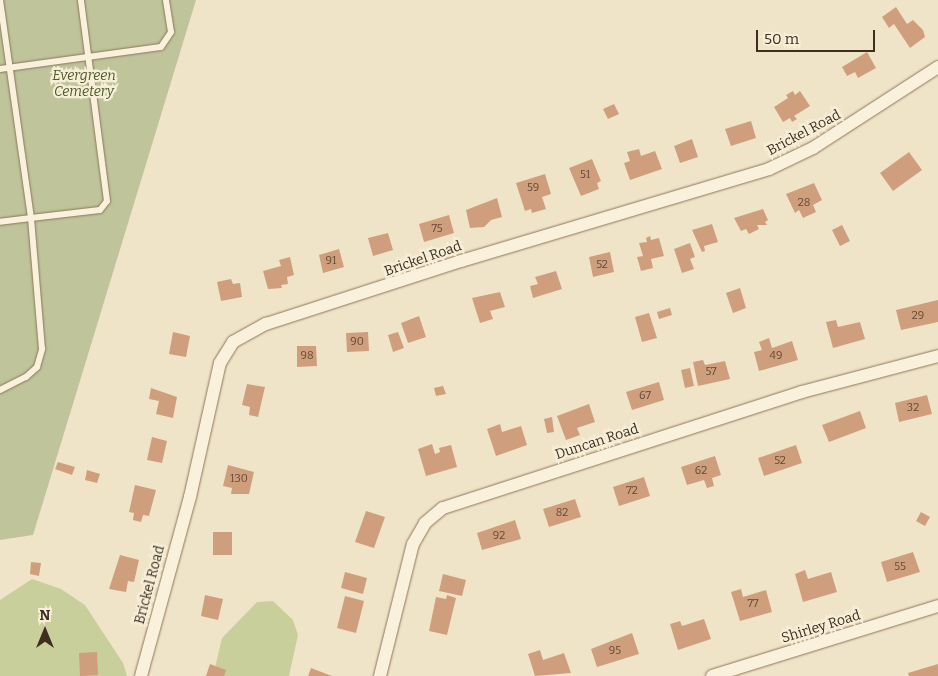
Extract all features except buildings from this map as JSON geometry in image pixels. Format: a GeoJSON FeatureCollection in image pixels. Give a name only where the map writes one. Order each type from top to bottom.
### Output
{"type":"FeatureCollection","features":[{"type":"Feature","properties":{"kind":"street","name":"Brickel Road"},"geometry":{"type":"LineString","coordinates":[[141,676],[190,497],[220,364],[234,342],[266,324],[461,261],[769,169],[821,144],[938,67]]}},
{"type":"Feature","properties":{"kind":"street","name":"Duncan Road"},"geometry":{"type":"LineString","coordinates":[[380,676],[413,544],[425,523],[444,508],[815,388],[938,356]]}},
{"type":"Feature","properties":{"kind":"street","name":"Shirley Road"},"geometry":{"type":"LineString","coordinates":[[712,676],[938,606]]}},
{"type":"Feature","properties":{"kind":"lane"},"geometry":{"type":"LineString","coordinates":[[0,0],[30,218],[42,349],[37,367],[26,378],[0,390]]}},
{"type":"Feature","properties":{"kind":"lane"},"geometry":{"type":"LineString","coordinates":[[0,222],[97,210],[106,204],[81,0]]}},
{"type":"Feature","properties":{"kind":"lane"},"geometry":{"type":"LineString","coordinates":[[0,69],[161,47],[171,32],[166,0]]}},
{"type":"Feature","properties":{"kind":"green space","name":"Evergreen Cemetery"},"geometry":{"type":"Polygon","coordinates":[[[0,0],[196,0],[33,535],[0,540],[0,0]]]}},
{"type":"Feature","properties":{"kind":"green space"},"geometry":{"type":"Polygon","coordinates":[[[32,579],[61,589],[85,605],[123,663],[127,676],[0,676],[0,600],[32,579]]]}},
{"type":"Feature","properties":{"kind":"green space"},"geometry":{"type":"Polygon","coordinates":[[[273,601],[293,620],[298,635],[289,676],[213,676],[222,638],[257,602],[273,601]]]}}]}
